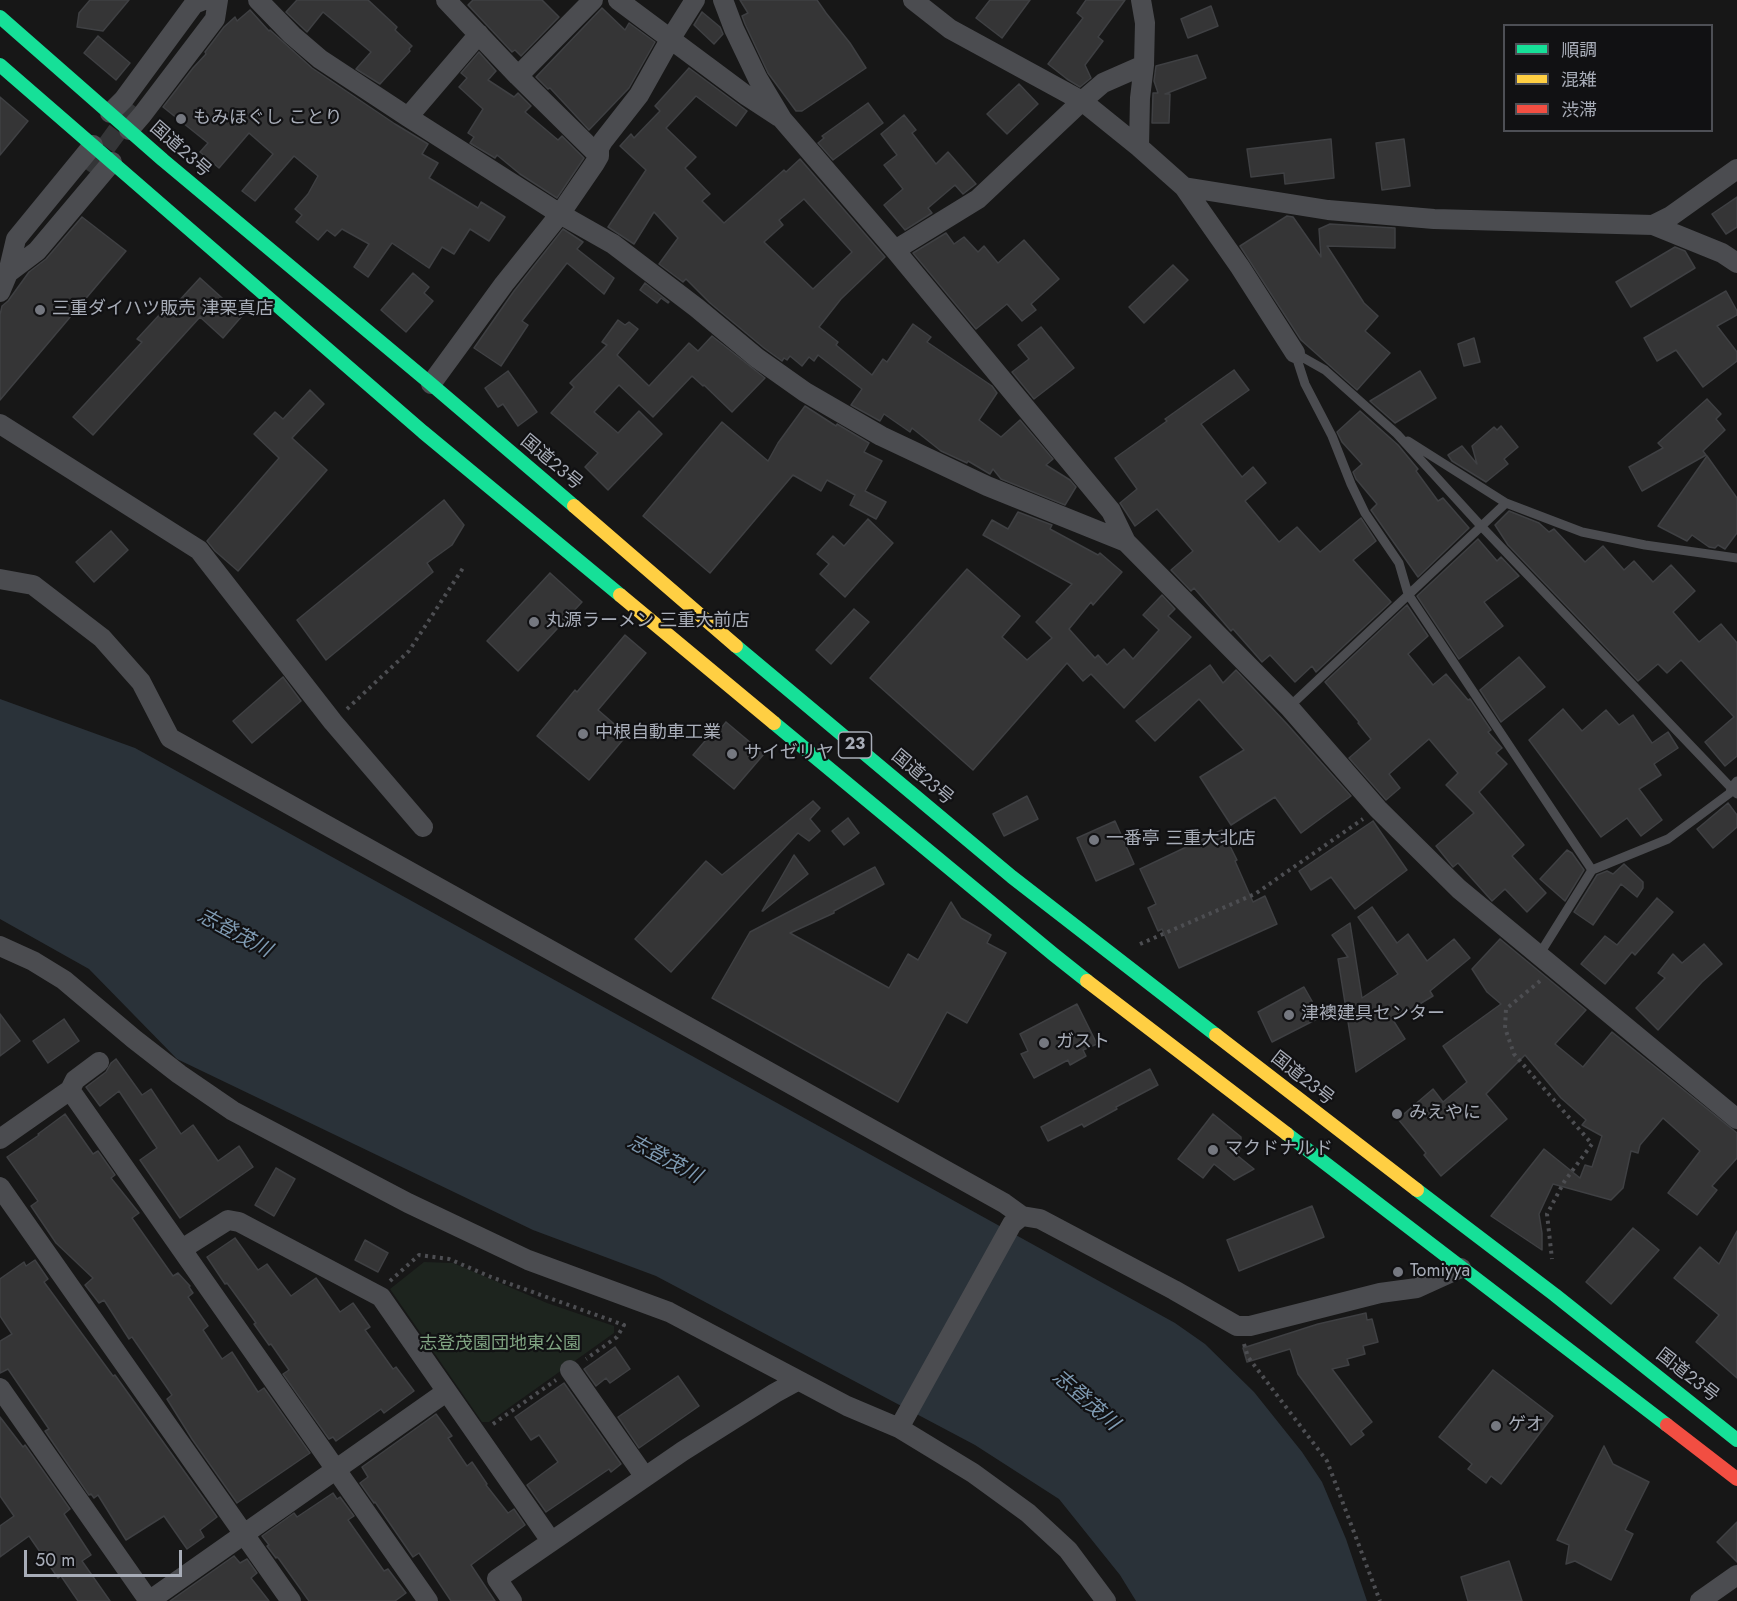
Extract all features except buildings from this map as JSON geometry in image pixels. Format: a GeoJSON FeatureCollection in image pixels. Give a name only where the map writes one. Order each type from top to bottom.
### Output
{"type":"FeatureCollection","features":[{"type":"Feature","properties":{"kind":"highway","name":"国道23号"},"geometry":{"type":"LineString","coordinates":[[0,17],[129,130],[1003,870],[1555,1295],[1737,1440]]}},
{"type":"Feature","properties":{"kind":"highway","name":"23"},"geometry":{"type":"LineString","coordinates":[[0,65],[423,432],[1053,954],[1737,1479]]}},
{"type":"Feature","properties":{"kind":"street"},"geometry":{"type":"LineString","coordinates":[[111,113],[124,99],[194,4],[204,0]]}},
{"type":"Feature","properties":{"kind":"street"},"geometry":{"type":"LineString","coordinates":[[138,102],[216,0]]}},
{"type":"Feature","properties":{"kind":"street"},"geometry":{"type":"LineString","coordinates":[[129,130],[214,19],[216,0]]}},
{"type":"Feature","properties":{"kind":"street"},"geometry":{"type":"LineString","coordinates":[[258,0],[292,35],[320,59],[560,214],[613,244],[697,308],[757,358],[805,392],[881,436],[987,486],[1126,542]]}},
{"type":"Feature","properties":{"kind":"street"},"geometry":{"type":"LineString","coordinates":[[446,0],[518,76],[599,156]]}},
{"type":"Feature","properties":{"kind":"street"},"geometry":{"type":"LineString","coordinates":[[518,76],[592,0]]}},
{"type":"Feature","properties":{"kind":"street"},"geometry":{"type":"LineString","coordinates":[[618,0],[747,96],[782,119]]}},
{"type":"Feature","properties":{"kind":"street"},"geometry":{"type":"LineString","coordinates":[[430,384],[504,284],[560,214],[599,156],[599,148],[603,141],[639,95],[695,0]]}},
{"type":"Feature","properties":{"kind":"street"},"geometry":{"type":"LineString","coordinates":[[723,0],[734,30],[758,80],[782,119],[895,250],[1111,511],[1126,542],[1289,707],[1378,809],[1460,889],[1737,1119]]}},
{"type":"Feature","properties":{"kind":"street"},"geometry":{"type":"LineString","coordinates":[[913,0],[950,29],[1082,101],[1184,188],[1240,267],[1295,353]]}},
{"type":"Feature","properties":{"kind":"street"},"geometry":{"type":"LineString","coordinates":[[1138,147],[1145,23],[1141,0]]}},
{"type":"Feature","properties":{"kind":"street"},"geometry":{"type":"LineString","coordinates":[[408,117],[479,34]]}},
{"type":"Feature","properties":{"kind":"street"},"geometry":{"type":"LineString","coordinates":[[895,250],[978,199],[1103,83],[1144,65]]}},
{"type":"Feature","properties":{"kind":"street"},"geometry":{"type":"LineString","coordinates":[[8,273],[15,239],[93,146]]}},
{"type":"Feature","properties":{"kind":"street"},"geometry":{"type":"LineString","coordinates":[[8,273],[37,251],[112,162]]}},
{"type":"Feature","properties":{"kind":"street"},"geometry":{"type":"LineString","coordinates":[[1653,225],[1671,216],[1737,169]]}},
{"type":"Feature","properties":{"kind":"street"},"geometry":{"type":"LineString","coordinates":[[0,292],[8,273],[27,244],[88,171]]}},
{"type":"Feature","properties":{"kind":"street"},"geometry":{"type":"LineString","coordinates":[[1184,188],[1328,210],[1434,219],[1653,225],[1722,253],[1737,263]]}},
{"type":"Feature","properties":{"kind":"street"},"geometry":{"type":"LineString","coordinates":[[0,424],[199,550],[333,722],[423,827]]}},
{"type":"Feature","properties":{"kind":"street"},"geometry":{"type":"LineString","coordinates":[[0,579],[33,585],[102,638],[141,682],[170,738],[1004,1203],[1017,1220]]}},
{"type":"Feature","properties":{"kind":"street"},"geometry":{"type":"LineString","coordinates":[[0,945],[64,980],[179,1074],[233,1111],[408,1203],[528,1260],[669,1311],[797,1381],[848,1406],[901,1424],[1028,1513],[1068,1550],[1106,1601]]}},
{"type":"Feature","properties":{"kind":"street"},"geometry":{"type":"LineString","coordinates":[[0,1139],[70,1090],[75,1080],[99,1062]]}},
{"type":"Feature","properties":{"kind":"street"},"geometry":{"type":"LineString","coordinates":[[70,1090],[428,1601]]}},
{"type":"Feature","properties":{"kind":"street"},"geometry":{"type":"LineString","coordinates":[[0,1187],[291,1601]]}},
{"type":"Feature","properties":{"kind":"street"},"geometry":{"type":"LineString","coordinates":[[1017,1220],[1040,1219],[1237,1326],[1250,1326],[1380,1293],[1417,1288],[1461,1268]]}},
{"type":"Feature","properties":{"kind":"street"},"geometry":{"type":"LineString","coordinates":[[182,1249],[228,1220],[239,1222],[381,1297],[551,1541]]}},
{"type":"Feature","properties":{"kind":"street"},"geometry":{"type":"LineString","coordinates":[[901,1424],[1017,1220]]}},
{"type":"Feature","properties":{"kind":"street"},"geometry":{"type":"LineString","coordinates":[[570,1370],[645,1477]]}},
{"type":"Feature","properties":{"kind":"street"},"geometry":{"type":"LineString","coordinates":[[512,1601],[497,1579],[682,1451],[797,1381]]}},
{"type":"Feature","properties":{"kind":"street"},"geometry":{"type":"LineString","coordinates":[[0,1388],[149,1601],[446,1392]]}},
{"type":"Feature","properties":{"kind":"street"},"geometry":{"type":"LineString","coordinates":[[1700,1601],[1737,1575]]}},
{"type":"Feature","properties":{"kind":"lane"},"geometry":{"type":"LineString","coordinates":[[1295,353],[1325,370],[1397,434],[1481,526],[1735,788],[1668,839],[1592,870],[1539,955]]}},
{"type":"Feature","properties":{"kind":"lane"},"geometry":{"type":"LineString","coordinates":[[1295,353],[1305,384],[1332,436],[1365,513],[1399,563],[1408,594],[1592,870]]}},
{"type":"Feature","properties":{"kind":"lane"},"geometry":{"type":"LineString","coordinates":[[1397,434],[1506,503],[1582,532],[1645,545],[1737,558]]}},
{"type":"Feature","properties":{"kind":"lane"},"geometry":{"type":"LineString","coordinates":[[1289,707],[1506,503]]}},
{"type":"Feature","properties":{"kind":"path"},"geometry":{"type":"LineString","coordinates":[[333,722],[409,651],[463,567]]}},
{"type":"Feature","properties":{"kind":"path"},"geometry":{"type":"LineString","coordinates":[[1115,956],[1255,894],[1378,809]]}},
{"type":"Feature","properties":{"kind":"path"},"geometry":{"type":"LineString","coordinates":[[1552,1268],[1547,1214],[1564,1182],[1592,1144],[1514,1054],[1504,1028],[1506,1009],[1554,968]]}},
{"type":"Feature","properties":{"kind":"path"},"geometry":{"type":"LineString","coordinates":[[381,1297],[384,1286],[419,1255],[449,1259],[491,1277],[624,1325],[617,1337],[477,1435]]}},
{"type":"Feature","properties":{"kind":"path"},"geometry":{"type":"LineString","coordinates":[[1237,1326],[1248,1357],[1328,1461],[1380,1601]]}},
{"type":"Feature","properties":{"kind":"green space","name":"志登茂園団地東公園"},"geometry":{"type":"Polygon","coordinates":[[[424,1262],[453,1263],[547,1303],[614,1326],[614,1333],[489,1422],[482,1422],[390,1289],[424,1262]]]}},
{"type":"Feature","properties":{"kind":"water","name":"志登茂川"},"geometry":{"type":"Polygon","coordinates":[[[0,699],[135,748],[1175,1323],[1205,1344],[1254,1392],[1302,1452],[1322,1482],[1346,1539],[1367,1601],[1136,1601],[1120,1575],[1059,1499],[975,1445],[656,1276],[533,1230],[177,1059],[89,969],[0,919],[0,699]]]}},
{"type":"Feature","properties":{"kind":"tunnel"},"geometry":{"type":"LineString","coordinates":[[88,171],[138,103]]}},
{"type":"Feature","properties":{"kind":"traffic: fast"},"geometry":{"type":"LineString","coordinates":[[0,17],[163,160],[574,506]]}},
{"type":"Feature","properties":{"kind":"traffic: fast"},"geometry":{"type":"LineString","coordinates":[[0,65],[423,432],[620,595]]}},
{"type":"Feature","properties":{"kind":"traffic: fast"},"geometry":{"type":"LineString","coordinates":[[736,646],[1012,877],[1216,1035]]}},
{"type":"Feature","properties":{"kind":"traffic: fast"},"geometry":{"type":"LineString","coordinates":[[774,723],[1087,981]]}},
{"type":"Feature","properties":{"kind":"traffic: fast"},"geometry":{"type":"LineString","coordinates":[[1287,1134],[1667,1425]]}},
{"type":"Feature","properties":{"kind":"traffic: fast"},"geometry":{"type":"LineString","coordinates":[[1417,1190],[1555,1295],[1737,1440]]}},
{"type":"Feature","properties":{"kind":"traffic: slow"},"geometry":{"type":"LineString","coordinates":[[574,506],[736,646]]}},
{"type":"Feature","properties":{"kind":"traffic: slow"},"geometry":{"type":"LineString","coordinates":[[620,595],[774,723]]}},
{"type":"Feature","properties":{"kind":"traffic: slow"},"geometry":{"type":"LineString","coordinates":[[1087,981],[1287,1134]]}},
{"type":"Feature","properties":{"kind":"traffic: slow"},"geometry":{"type":"LineString","coordinates":[[1216,1035],[1417,1190]]}},
{"type":"Feature","properties":{"kind":"traffic: jam"},"geometry":{"type":"LineString","coordinates":[[1667,1425],[1737,1479]]}},
{"type":"Feature","properties":{"kind":"place","name":"もみほぐし ことり"},"geometry":{"type":"Point","coordinates":[181,119]}},
{"type":"Feature","properties":{"kind":"place","name":"三重ダイハツ販売 津栗真店"},"geometry":{"type":"Point","coordinates":[40,310]}},
{"type":"Feature","properties":{"kind":"place","name":"丸源ラーメン 三重大前店"},"geometry":{"type":"Point","coordinates":[534,622]}},
{"type":"Feature","properties":{"kind":"place","name":"中根自動車工業"},"geometry":{"type":"Point","coordinates":[583,734]}},
{"type":"Feature","properties":{"kind":"place","name":"サイゼリヤ"},"geometry":{"type":"Point","coordinates":[732,754]}},
{"type":"Feature","properties":{"kind":"place","name":"一番亭 三重大北店"},"geometry":{"type":"Point","coordinates":[1094,840]}},
{"type":"Feature","properties":{"kind":"place","name":"津襖建具センター"},"geometry":{"type":"Point","coordinates":[1289,1015]}},
{"type":"Feature","properties":{"kind":"place","name":"ガスト"},"geometry":{"type":"Point","coordinates":[1044,1043]}},
{"type":"Feature","properties":{"kind":"place","name":"みえやに"},"geometry":{"type":"Point","coordinates":[1397,1114]}},
{"type":"Feature","properties":{"kind":"place","name":"マクドナルド"},"geometry":{"type":"Point","coordinates":[1213,1150]}},
{"type":"Feature","properties":{"kind":"place","name":"Tomiyya"},"geometry":{"type":"Point","coordinates":[1398,1272]}},
{"type":"Feature","properties":{"kind":"place","name":"ゲオ"},"geometry":{"type":"Point","coordinates":[1496,1426]}}]}
